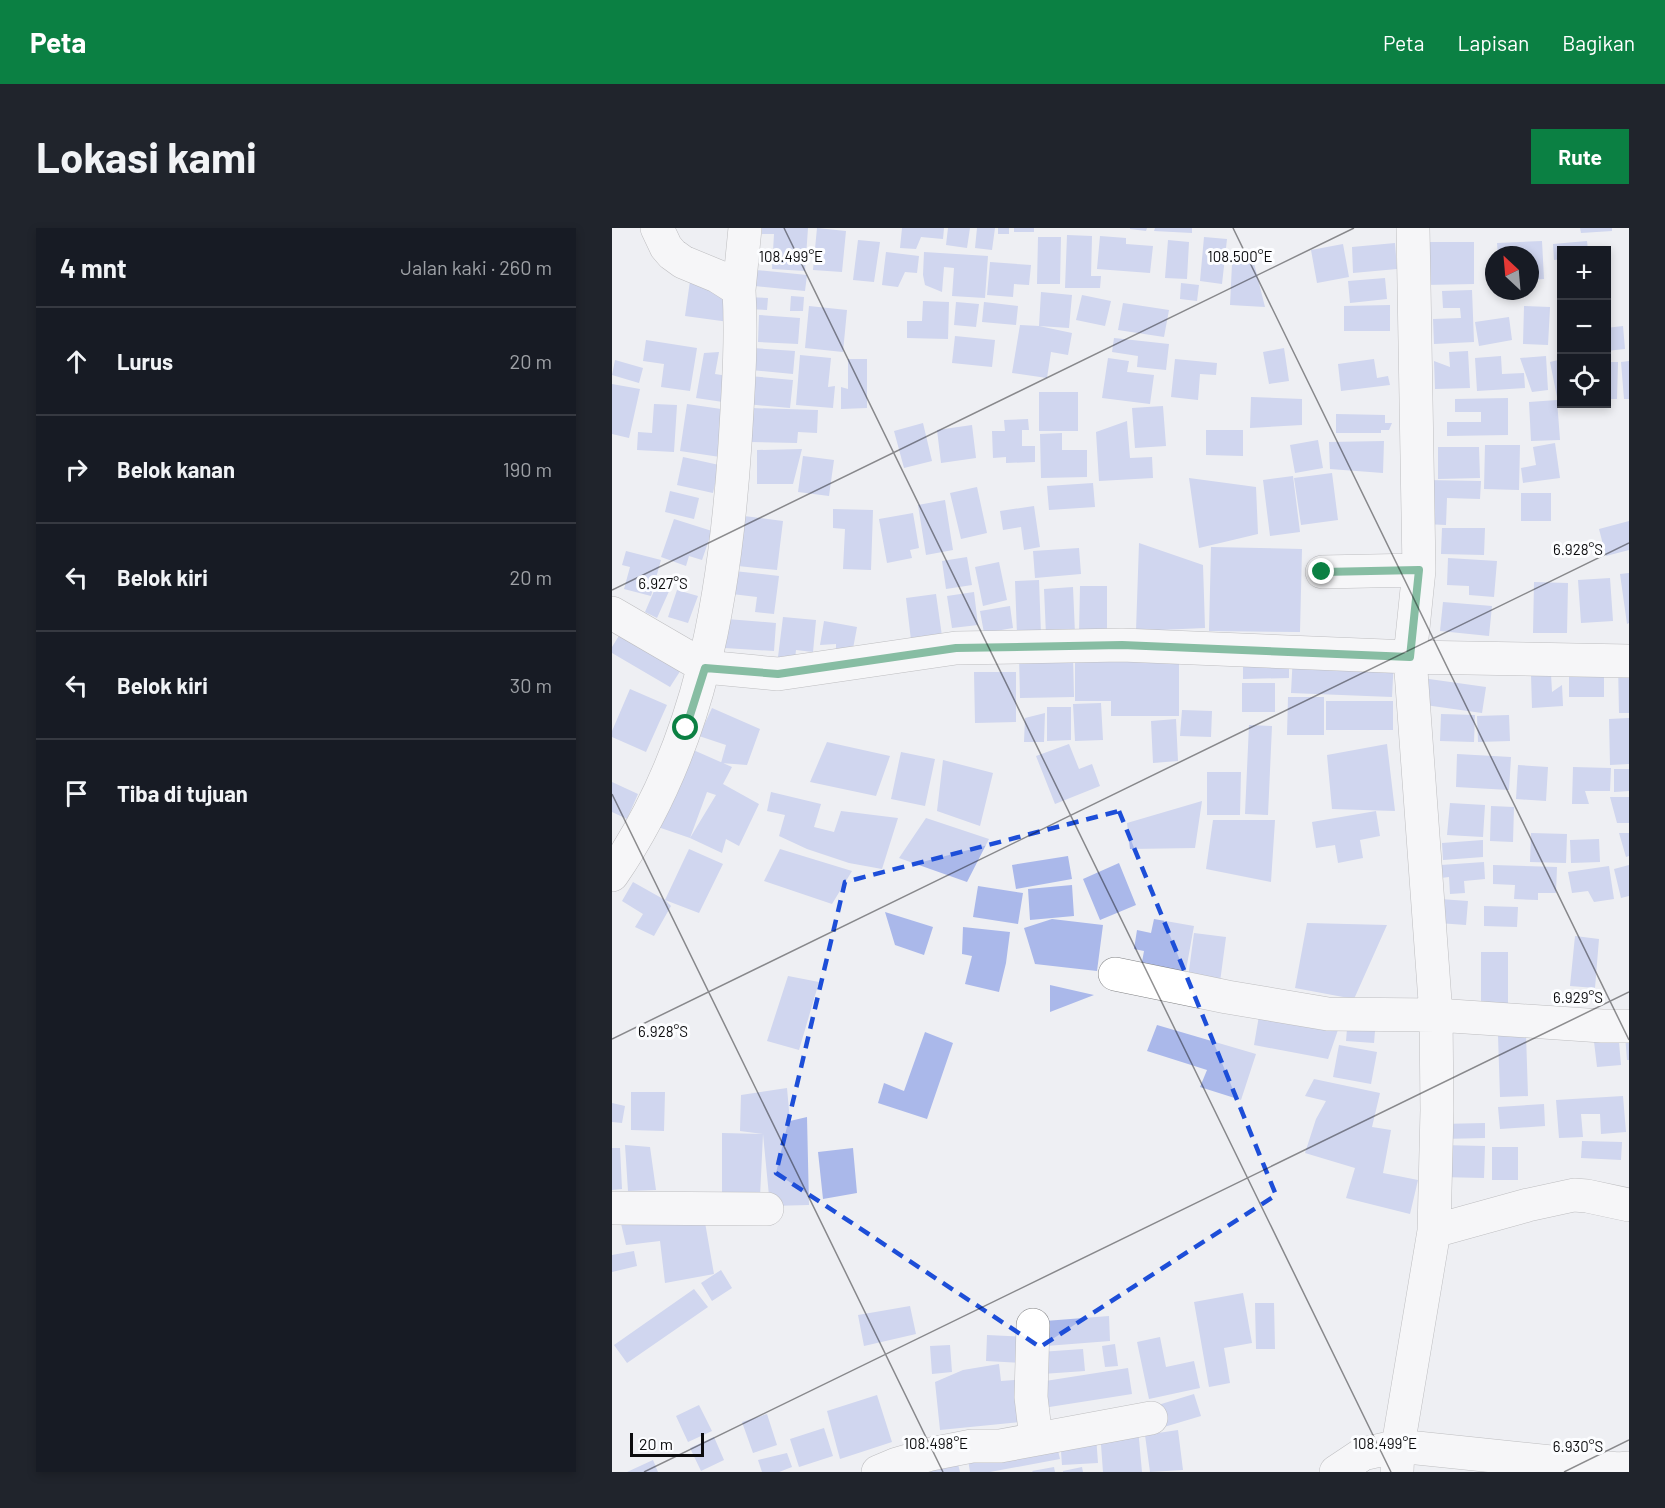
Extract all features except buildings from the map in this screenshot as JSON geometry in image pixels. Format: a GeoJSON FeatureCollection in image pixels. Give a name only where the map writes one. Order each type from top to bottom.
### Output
{"type":"FeatureCollection","features":[{"type":"Feature","properties":{"kind":"street"},"geometry":{"type":"LineString","coordinates":[[657,228],[672,254],[683,262],[717,276],[739,290]]}},
{"type":"Feature","properties":{"kind":"street"},"geometry":{"type":"LineString","coordinates":[[612,875],[628,852],[655,802],[686,728],[705,668],[718,603],[731,508],[740,370],[739,290],[745,228]]}},
{"type":"Feature","properties":{"kind":"street"},"geometry":{"type":"LineString","coordinates":[[1397,1459],[1434,1231],[1437,1110],[1436,1015],[1410,657],[1419,570],[1413,228]]}},
{"type":"Feature","properties":{"kind":"street"},"geometry":{"type":"LineString","coordinates":[[1322,572],[1419,570]]}},
{"type":"Feature","properties":{"kind":"street"},"geometry":{"type":"LineString","coordinates":[[612,613],[705,668],[778,674],[956,648],[1122,645],[1410,657],[1629,661]]}},
{"type":"Feature","properties":{"kind":"street"},"geometry":{"type":"LineString","coordinates":[[1115,974],[1227,997],[1328,1014],[1436,1015],[1629,1026]]}},
{"type":"Feature","properties":{"kind":"street"},"geometry":{"type":"LineString","coordinates":[[1434,1231],[1574,1195],[1629,1205]]}},
{"type":"Feature","properties":{"kind":"street"},"geometry":{"type":"LineString","coordinates":[[612,1208],[766,1209]]}},
{"type":"Feature","properties":{"kind":"street"},"geometry":{"type":"LineString","coordinates":[[1033,1325],[1031,1397],[1036,1439]]}},
{"type":"Feature","properties":{"kind":"street"},"geometry":{"type":"LineString","coordinates":[[878,1472],[931,1454],[972,1446],[1000,1446],[1151,1418]]}},
{"type":"Feature","properties":{"kind":"street"},"geometry":{"type":"LineString","coordinates":[[1336,1472],[1362,1454],[1397,1459],[1629,1468]]}},
{"type":"Feature","properties":{"kind":"highlighted area"},"geometry":{"type":"Polygon","coordinates":[[[1119,811],[1276,1195],[1040,1347],[776,1173],[845,882],[1119,811]]]}},
{"type":"Feature","properties":{"kind":"route"},"geometry":{"type":"LineString","coordinates":[[686,728],[705,668],[778,674],[956,648],[1122,645],[1410,657],[1419,570],[1322,572]]}}]}
